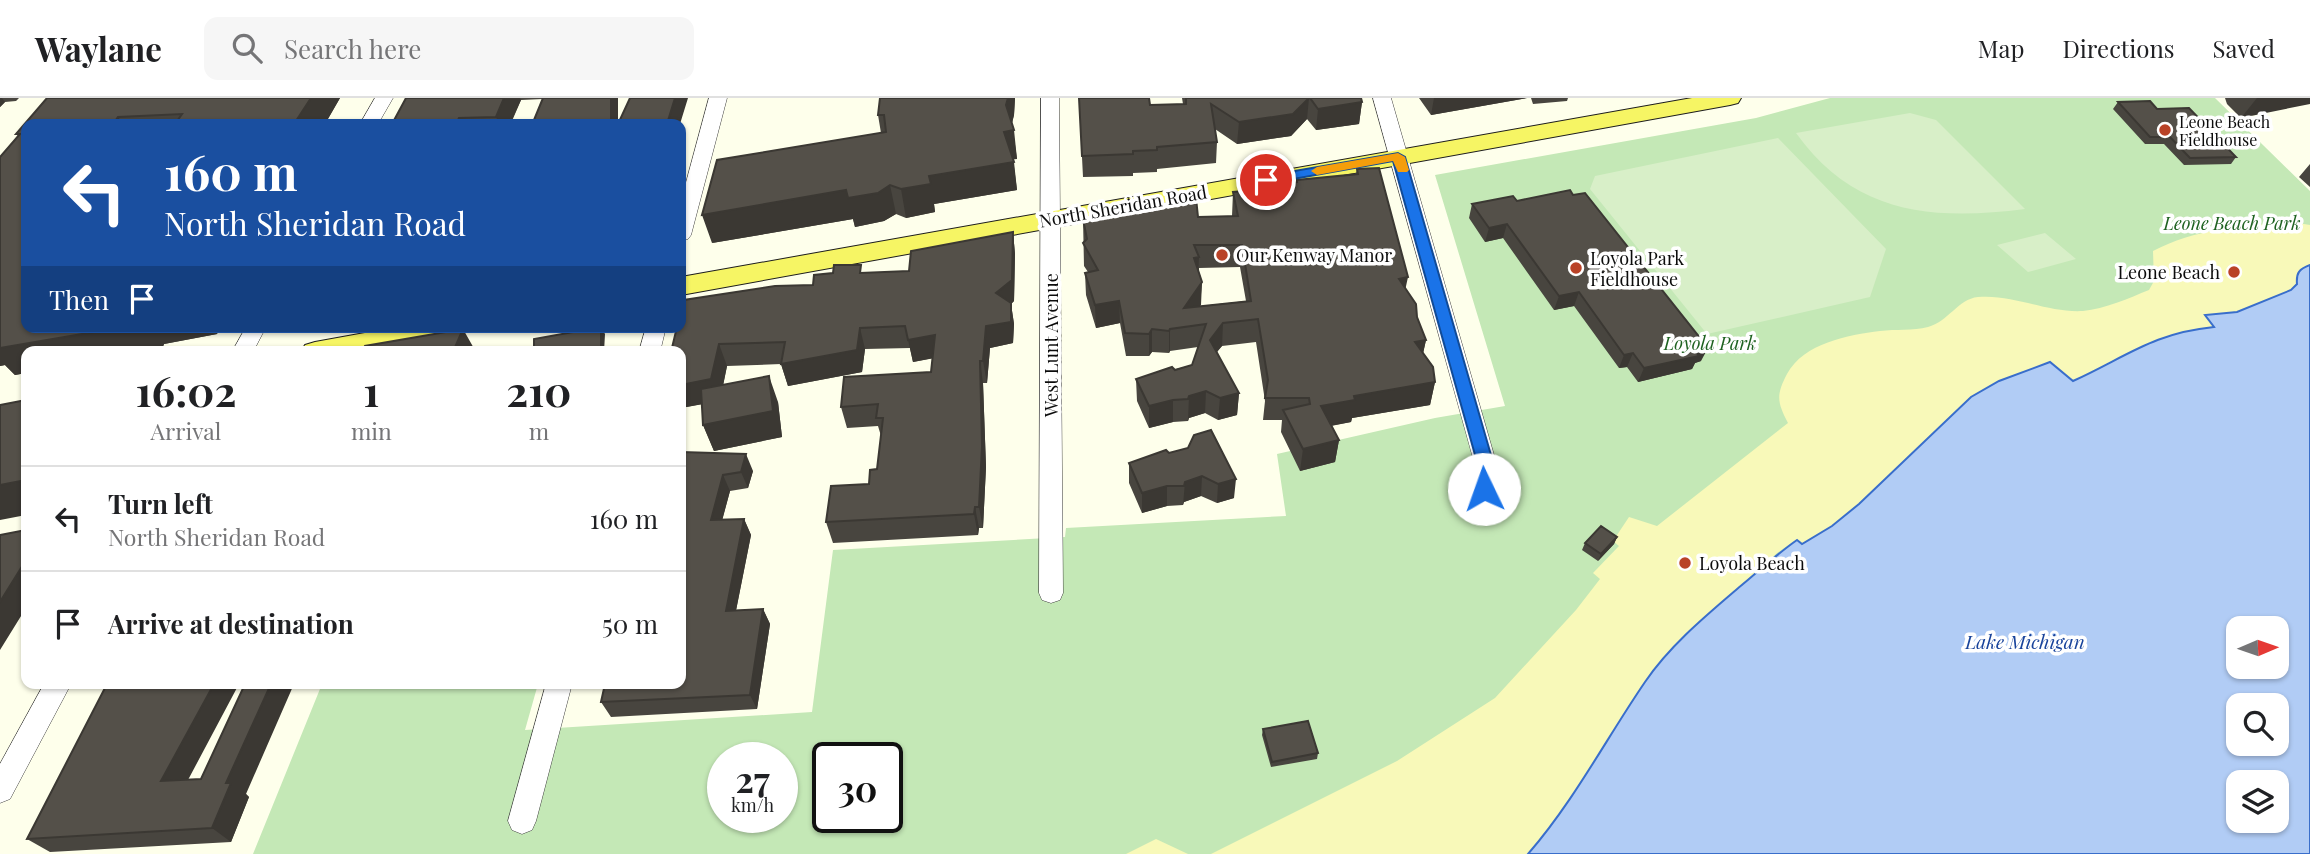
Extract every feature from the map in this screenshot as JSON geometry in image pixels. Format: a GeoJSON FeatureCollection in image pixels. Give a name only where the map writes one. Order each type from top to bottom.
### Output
{"type":"FeatureCollection","features":[{"type":"Feature","properties":{"kind":"main road","name":"North Sheridan Road"},"geometry":{"type":"LineString","coordinates":[[686,285],[1721,99]]}},
{"type":"Feature","properties":{"kind":"main road"},"geometry":{"type":"LineString","coordinates":[[348,346],[418,333]]}},
{"type":"Feature","properties":{"kind":"street"},"geometry":{"type":"LineString","coordinates":[[372,119],[384,98]]}},
{"type":"Feature","properties":{"kind":"street"},"geometry":{"type":"LineString","coordinates":[[686,216],[718,98]]}},
{"type":"Feature","properties":{"kind":"street","name":"West Lunt Avenue"},"geometry":{"type":"LineString","coordinates":[[1050,98],[1051,593]]}},
{"type":"Feature","properties":{"kind":"street"},"geometry":{"type":"LineString","coordinates":[[1382,98],[1485,462],[1484,489]]}},
{"type":"Feature","properties":{"kind":"street"},"geometry":{"type":"LineString","coordinates":[[0,790],[55,689]]}},
{"type":"Feature","properties":{"kind":"street"},"geometry":{"type":"LineString","coordinates":[[522,821],[558,689]]}},
{"type":"Feature","properties":{"kind":"green space","name":"Loyola Park"},"geometry":{"type":"Polygon","coordinates":[[[1830,98],[2215,98],[2310,191],[2310,265],[1832,526],[1528,854],[253,854],[320,689],[537,689],[525,730],[812,712],[833,550],[1065,537],[1066,528],[1286,516],[1277,454],[1435,418],[1505,406],[1435,175],[1756,118],[1830,98]]]}},
{"type":"Feature","properties":{"kind":"sand","name":"Loyola Beach"},"geometry":{"type":"Polygon","coordinates":[[[2298,223],[2310,225],[2310,265],[2300,269],[2297,284],[2291,290],[2237,312],[2206,315],[2215,327],[2157,340],[2073,381],[2050,362],[1999,381],[1971,397],[1859,504],[1832,526],[1801,544],[1796,540],[1777,553],[1646,680],[1608,744],[1547,832],[1528,854],[1211,854],[1397,761],[1495,698],[1576,610],[1600,579],[1593,573],[1619,546],[1613,541],[1629,517],[1657,526],[1788,423],[1780,404],[1781,388],[1795,363],[1815,348],[1854,335],[1928,327],[1965,302],[1978,297],[2005,298],[2070,311],[2100,308],[2149,290],[2154,281],[2153,251],[2170,243],[2224,229],[2298,223]]]}},
{"type":"Feature","properties":{"kind":"sand"},"geometry":{"type":"Polygon","coordinates":[[[1156,839],[1188,854],[1126,854],[1156,839]]]}},
{"type":"Feature","properties":{"kind":"shaded area"},"geometry":{"type":"Polygon","coordinates":[[[1910,113],[1936,120],[2025,209],[1958,214],[1897,206],[1869,196],[1843,181],[1819,160],[1796,133],[1910,113]]]}},
{"type":"Feature","properties":{"kind":"shaded area"},"geometry":{"type":"Polygon","coordinates":[[[1778,138],[1886,249],[1870,297],[1707,334],[1590,189],[1595,176],[1778,138]]]}},
{"type":"Feature","properties":{"kind":"shaded area"},"geometry":{"type":"Polygon","coordinates":[[[2045,233],[2076,259],[2028,272],[1997,245],[2045,233]]]}},
{"type":"Feature","properties":{"kind":"water","name":"Lake Michigan"},"geometry":{"type":"Polygon","coordinates":[[[2310,265],[2310,854],[1528,854],[1575,791],[1645,682],[1678,642],[1790,545],[1797,540],[1802,544],[1832,526],[1859,504],[1971,397],[1999,381],[2050,362],[2073,381],[2157,340],[2214,327],[2205,315],[2237,312],[2291,290],[2297,284],[2301,270],[2310,265]]]}},
{"type":"Feature","properties":{"kind":"building"},"geometry":{"type":"Polygon","coordinates":[[[47,98],[311,98],[297,119],[178,119],[182,114],[117,119],[29,119],[47,98]]]}},
{"type":"Feature","properties":{"kind":"building"},"geometry":{"type":"Polygon","coordinates":[[[406,98],[504,98],[496,117],[395,119],[406,98]]]}},
{"type":"Feature","properties":{"kind":"building"},"geometry":{"type":"Polygon","coordinates":[[[543,98],[611,98],[611,119],[534,119],[543,98]]]}},
{"type":"Feature","properties":{"kind":"building"},"geometry":{"type":"Polygon","coordinates":[[[630,98],[675,98],[669,119],[620,119],[630,98]]]}},
{"type":"Feature","properties":{"kind":"building"},"geometry":{"type":"Polygon","coordinates":[[[880,98],[1008,98],[1006,105],[1014,130],[1004,132],[1014,162],[929,176],[931,184],[901,189],[890,185],[878,193],[848,198],[846,190],[702,215],[717,160],[886,132],[884,115],[878,115],[880,98]]]}},
{"type":"Feature","properties":{"kind":"building"},"geometry":{"type":"Polygon","coordinates":[[[1079,98],[1149,98],[1150,105],[1186,104],[1186,98],[1309,98],[1293,114],[1239,122],[1211,104],[1217,142],[1157,147],[1157,150],[1133,151],[1133,154],[1082,156],[1079,98]]]}},
{"type":"Feature","properties":{"kind":"building"},"geometry":{"type":"Polygon","coordinates":[[[1310,98],[1361,98],[1362,102],[1318,109],[1310,98]]]}},
{"type":"Feature","properties":{"kind":"building","name":"Leone Beach Fieldhouse"},"geometry":{"type":"Polygon","coordinates":[[[2150,101],[2157,109],[2189,108],[2236,157],[2190,158],[2170,137],[2150,137],[2118,102],[2150,101]]]}},
{"type":"Feature","properties":{"kind":"building"},"geometry":{"type":"Polygon","coordinates":[[[21,128],[21,333],[88,333],[0,348],[0,157],[20,134],[16,134],[21,128]]]}},
{"type":"Feature","properties":{"kind":"building"},"geometry":{"type":"Polygon","coordinates":[[[1379,168],[1408,277],[1399,279],[1416,304],[1417,317],[1426,340],[1415,342],[1433,367],[1435,382],[1354,396],[1355,400],[1321,406],[1339,440],[1303,449],[1283,410],[1310,404],[1309,398],[1265,398],[1268,380],[1258,319],[1223,323],[1210,340],[1239,393],[1220,398],[1206,391],[1189,396],[1188,399],[1149,406],[1136,379],[1172,367],[1175,370],[1192,365],[1206,324],[1169,331],[1152,329],[1149,334],[1125,333],[1119,301],[1095,305],[1085,273],[1098,270],[1083,243],[1087,239],[1083,219],[1120,212],[1123,209],[1132,210],[1196,198],[1198,217],[1238,216],[1233,192],[1285,188],[1284,183],[1297,180],[1358,174],[1357,169],[1379,168]],[[1194,245],[1199,257],[1194,258],[1202,282],[1184,308],[1251,301],[1242,245],[1194,245]]]}},
{"type":"Feature","properties":{"kind":"building","name":"Loyola Park Fieldhouse"},"geometry":{"type":"Polygon","coordinates":[[[1570,190],[1573,195],[1585,193],[1708,348],[1695,351],[1699,356],[1644,368],[1633,353],[1624,355],[1579,292],[1559,296],[1507,224],[1489,228],[1472,204],[1513,196],[1517,201],[1570,190]]]}},
{"type":"Feature","properties":{"kind":"building"},"geometry":{"type":"Polygon","coordinates":[[[1013,232],[1012,280],[996,293],[1011,303],[1011,322],[986,326],[983,361],[980,361],[982,446],[979,507],[975,507],[974,514],[826,522],[831,486],[869,484],[870,470],[877,469],[883,418],[876,418],[878,404],[841,407],[844,377],[931,372],[935,335],[908,340],[905,326],[860,328],[857,350],[781,364],[785,342],[719,344],[711,379],[686,384],[686,346],[672,346],[676,333],[686,333],[686,300],[775,286],[813,285],[814,275],[833,273],[834,265],[861,265],[860,273],[909,271],[911,251],[1013,232]]]}},
{"type":"Feature","properties":{"kind":"building"},"geometry":{"type":"Polygon","coordinates":[[[440,333],[461,333],[456,346],[365,346],[440,333]]]}},
{"type":"Feature","properties":{"kind":"building"},"geometry":{"type":"Polygon","coordinates":[[[568,333],[601,333],[601,346],[534,346],[534,339],[568,333]]]}},
{"type":"Feature","properties":{"kind":"building"},"geometry":{"type":"Polygon","coordinates":[[[769,376],[773,411],[703,425],[701,389],[769,376]]]}},
{"type":"Feature","properties":{"kind":"building"},"geometry":{"type":"Polygon","coordinates":[[[21,401],[21,481],[0,485],[0,405],[21,401]]]}},
{"type":"Feature","properties":{"kind":"building"},"geometry":{"type":"Polygon","coordinates":[[[1211,430],[1236,479],[1218,484],[1202,476],[1185,482],[1184,486],[1167,486],[1142,493],[1129,463],[1166,450],[1169,453],[1188,448],[1194,435],[1211,430]]]}},
{"type":"Feature","properties":{"kind":"building"},"geometry":{"type":"Polygon","coordinates":[[[686,452],[746,454],[741,472],[723,475],[711,520],[744,519],[726,611],[763,609],[750,695],[601,702],[604,689],[686,689],[686,452]]]}},
{"type":"Feature","properties":{"kind":"building"},"geometry":{"type":"Polygon","coordinates":[[[1601,526],[1617,537],[1601,554],[1585,543],[1601,526]]]}},
{"type":"Feature","properties":{"kind":"building"},"geometry":{"type":"Polygon","coordinates":[[[21,531],[21,568],[0,602],[0,535],[21,531]]]}},
{"type":"Feature","properties":{"kind":"building"},"geometry":{"type":"Polygon","coordinates":[[[104,689],[211,689],[161,781],[201,779],[243,689],[269,689],[226,783],[231,783],[212,828],[27,839],[104,689]]]}},
{"type":"Feature","properties":{"kind":"building"},"geometry":{"type":"Polygon","coordinates":[[[1308,721],[1318,753],[1272,762],[1263,729],[1308,721]]]}},
{"type":"Feature","properties":{"kind":"slow traffic"},"geometry":{"type":"LineString","coordinates":[[1317,171],[1398,157],[1402,170]]}},
{"type":"Feature","properties":{"kind":"place","name":"Leone Beach Fieldhouse"},"geometry":{"type":"Point","coordinates":[2165,130]}},
{"type":"Feature","properties":{"kind":"place","name":"Our Kenway Manor"},"geometry":{"type":"Point","coordinates":[1222,255]}},
{"type":"Feature","properties":{"kind":"place","name":"Loyola Park Fieldhouse"},"geometry":{"type":"Point","coordinates":[1576,268]}},
{"type":"Feature","properties":{"kind":"place","name":"Leone Beach"},"geometry":{"type":"Point","coordinates":[2234,272]}},
{"type":"Feature","properties":{"kind":"place","name":"Loyola Beach"},"geometry":{"type":"Point","coordinates":[1685,563]}},
{"type":"Feature","properties":{"kind":"route"},"geometry":{"type":"LineString","coordinates":[[1266,180],[1398,157],[1485,462],[1484,489]]}},
{"type":"Feature","properties":{"kind":"park label","name":"Leone Beach Park"},"geometry":{"type":"Point","coordinates":[2232,223]}}]}
